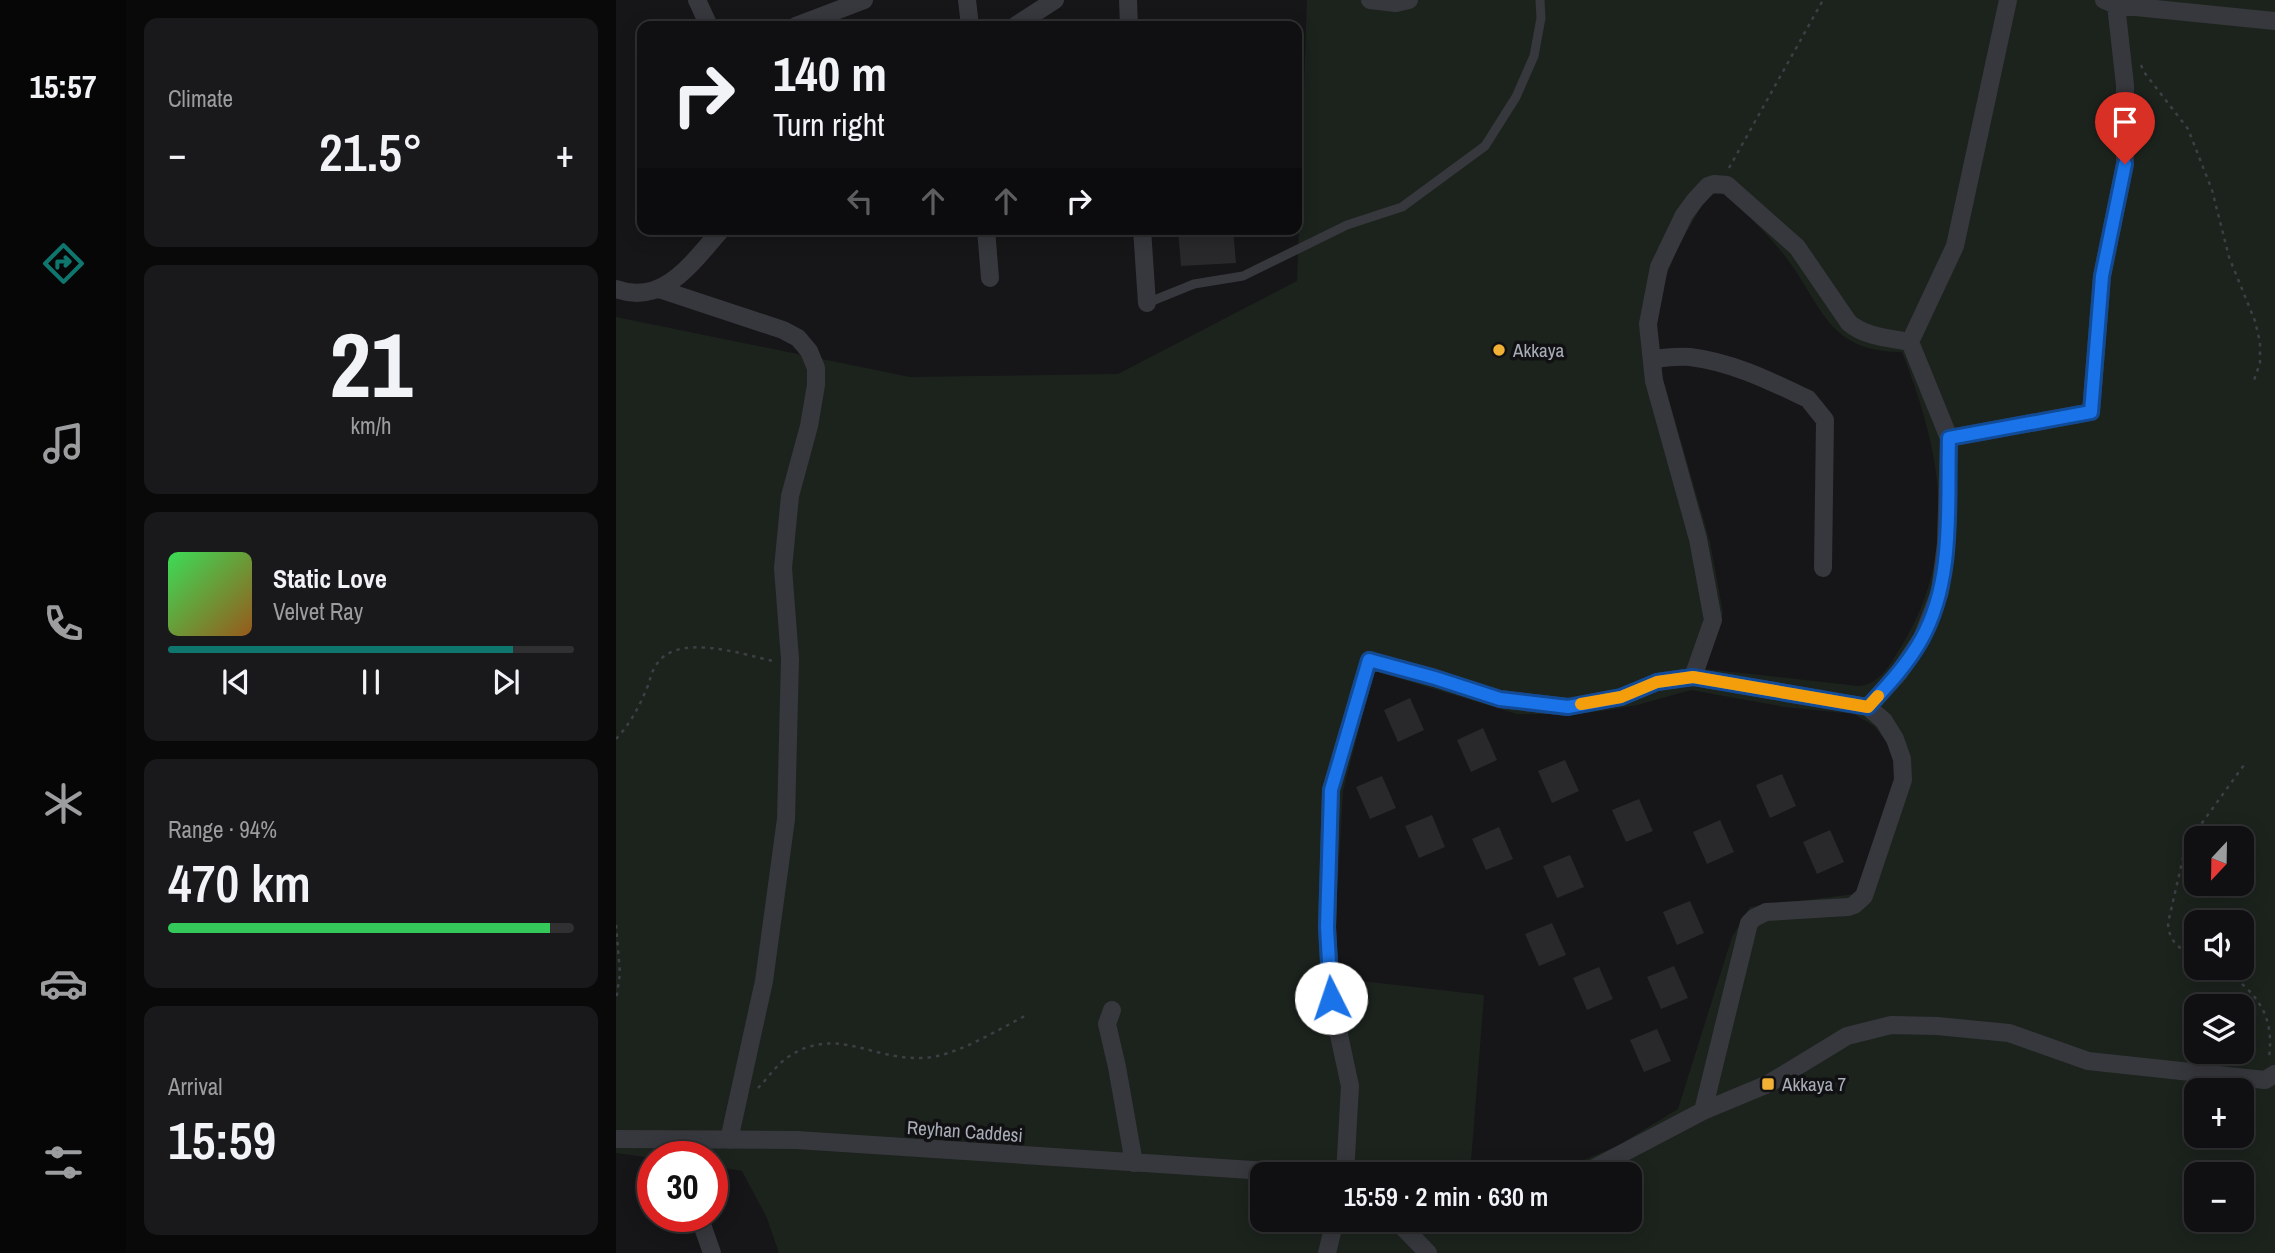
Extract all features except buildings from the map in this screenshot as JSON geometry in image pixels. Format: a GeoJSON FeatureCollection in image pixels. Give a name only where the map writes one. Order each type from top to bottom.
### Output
{"type":"FeatureCollection","features":[{"type":"Feature","properties":{"kind":"street"},"geometry":{"type":"LineString","coordinates":[[697,0],[707,21]]}},
{"type":"Feature","properties":{"kind":"street"},"geometry":{"type":"LineString","coordinates":[[967,0],[969,21]]}},
{"type":"Feature","properties":{"kind":"street"},"geometry":{"type":"LineString","coordinates":[[1023,21],[1055,0]]}},
{"type":"Feature","properties":{"kind":"street"},"geometry":{"type":"LineString","coordinates":[[1128,0],[1129,21]]}},
{"type":"Feature","properties":{"kind":"street"},"geometry":{"type":"LineString","coordinates":[[1370,0],[1396,3],[1409,0]]}},
{"type":"Feature","properties":{"kind":"street"},"geometry":{"type":"LineString","coordinates":[[1868,707],[1899,673],[1922,638],[1940,592],[1946,543],[1949,438],[1910,342],[1955,246],[2008,0]]}},
{"type":"Feature","properties":{"kind":"street"},"geometry":{"type":"LineString","coordinates":[[809,21],[860,1]]}},
{"type":"Feature","properties":{"kind":"street"},"geometry":{"type":"LineString","coordinates":[[1949,438],[2091,412],[2102,276],[2125,164],[2125,85],[2110,3],[2275,21]]}},
{"type":"Feature","properties":{"kind":"street"},"geometry":{"type":"LineString","coordinates":[[1693,677],[1713,620],[1699,539],[1654,381],[1648,324],[1659,267],[1684,215],[1708,186],[1727,186],[1797,247],[1850,323],[1858,330],[1910,342]]}},
{"type":"Feature","properties":{"kind":"street"},"geometry":{"type":"LineString","coordinates":[[616,289],[641,293],[659,289],[675,280],[716,235]]}},
{"type":"Feature","properties":{"kind":"street"},"geometry":{"type":"LineString","coordinates":[[986,235],[990,278]]}},
{"type":"Feature","properties":{"kind":"street"},"geometry":{"type":"LineString","coordinates":[[1142,235],[1147,303]]}},
{"type":"Feature","properties":{"kind":"street"},"geometry":{"type":"LineString","coordinates":[[659,289],[783,330],[798,338],[809,351],[816,368],[809,426],[790,496],[783,568],[790,665],[786,819],[764,981],[729,1140]]}},
{"type":"Feature","properties":{"kind":"street"},"geometry":{"type":"LineString","coordinates":[[1652,359],[1688,356],[1715,361],[1745,370],[1814,404],[1825,420],[1823,568]]}},
{"type":"Feature","properties":{"kind":"street"},"geometry":{"type":"LineString","coordinates":[[1346,1162],[1350,1086],[1331,998],[1327,927],[1331,790],[1369,660],[1500,699],[1568,707],[1621,697],[1657,682],[1693,677],[1868,707],[1884,721],[1895,739],[1902,759],[1903,780],[1864,896],[1848,907],[1766,912],[1749,923],[1703,1111]]}},
{"type":"Feature","properties":{"kind":"street"},"geometry":{"type":"LineString","coordinates":[[1112,1010],[1107,1024],[1134,1163]]}},
{"type":"Feature","properties":{"kind":"street"},"geometry":{"type":"LineString","coordinates":[[1606,1162],[1703,1111],[1768,1084],[1847,1036],[1891,1025],[1937,1026],[2009,1034],[2088,1061],[2270,1077]]}},
{"type":"Feature","properties":{"kind":"street","name":"Reyhan Caddesi"},"geometry":{"type":"LineString","coordinates":[[616,1139],[637,1142]]}},
{"type":"Feature","properties":{"kind":"street","name":"Reyhan Caddesi"},"geometry":{"type":"LineString","coordinates":[[722,1141],[797,1140],[1250,1170]]}},
{"type":"Feature","properties":{"kind":"street"},"geometry":{"type":"LineString","coordinates":[[705,1232],[712,1253]]}},
{"type":"Feature","properties":{"kind":"street"},"geometry":{"type":"LineString","coordinates":[[1327,1253],[1332,1232]]}},
{"type":"Feature","properties":{"kind":"street"},"geometry":{"type":"LineString","coordinates":[[1408,1232],[1428,1253]]}},
{"type":"Feature","properties":{"kind":"lane"},"geometry":{"type":"LineString","coordinates":[[1147,303],[1194,284],[1243,276],[1347,225],[1402,206],[1485,146],[1516,97],[1534,56],[1541,18],[1540,0]]}},
{"type":"Feature","properties":{"kind":"path"},"geometry":{"type":"LineString","coordinates":[[1721,184],[1823,0]]}},
{"type":"Feature","properties":{"kind":"path"},"geometry":{"type":"LineString","coordinates":[[2140,61],[2144,72],[2188,130],[2212,190],[2229,257],[2255,321],[2260,342],[2260,363],[2253,383]]}},
{"type":"Feature","properties":{"kind":"path"},"geometry":{"type":"LineString","coordinates":[[616,739],[636,712],[655,667],[671,650],[712,647],[790,665]]}},
{"type":"Feature","properties":{"kind":"path"},"geometry":{"type":"LineString","coordinates":[[2184,950],[2178,947],[2168,932],[2168,923],[2186,845],[2244,765]]}},
{"type":"Feature","properties":{"kind":"path"},"geometry":{"type":"LineString","coordinates":[[616,925],[620,973],[616,1001]]}},
{"type":"Feature","properties":{"kind":"path"},"geometry":{"type":"LineString","coordinates":[[2239,980],[2259,1000],[2269,1021],[2270,1077]]}},
{"type":"Feature","properties":{"kind":"path"},"geometry":{"type":"LineString","coordinates":[[736,1108],[785,1059],[808,1045],[825,1042],[896,1057],[923,1058],[945,1055],[1025,1016]]}},
{"type":"Feature","properties":{"kind":"shaded area"},"geometry":{"type":"Polygon","coordinates":[[[1307,0],[2275,0],[2275,1253],[779,1253],[767,1218],[742,1171],[728,1169],[728,1141],[637,1141],[637,1156],[616,1153],[616,317],[910,377],[1118,374],[1297,281],[1299,235],[1302,235],[1307,0]],[[1714,194],[1705,200],[1678,247],[1663,284],[1655,332],[1660,368],[1710,542],[1723,613],[1705,669],[1865,685],[1877,679],[1899,650],[1919,613],[1931,576],[1938,540],[1939,503],[1927,428],[1902,352],[1877,350],[1857,344],[1842,335],[1830,323],[1771,239],[1725,194],[1714,194]],[[1374,671],[1343,791],[1335,978],[1484,995],[1471,1162],[1250,1162],[1250,1232],[1642,1232],[1642,1162],[1579,1162],[1617,1146],[1678,1109],[1732,937],[1750,907],[1855,894],[1897,786],[1895,765],[1888,744],[1874,726],[1854,714],[1785,707],[1691,690],[1609,710],[1578,714],[1517,714],[1374,671]]]}},
{"type":"Feature","properties":{"kind":"slow traffic"},"geometry":{"type":"LineString","coordinates":[[1581,704],[1621,697],[1657,682],[1693,677],[1868,707],[1878,696]]}},
{"type":"Feature","properties":{"kind":"place","name":"Akkaya"},"geometry":{"type":"Point","coordinates":[1499,350]}},
{"type":"Feature","properties":{"kind":"place","name":"Akkaya 7"},"geometry":{"type":"Point","coordinates":[1768,1084]}},
{"type":"Feature","properties":{"kind":"route"},"geometry":{"type":"LineString","coordinates":[[1331,998],[1327,927],[1331,790],[1369,660],[1500,699],[1568,707],[1621,697],[1657,682],[1693,677],[1868,707],[1899,673],[1922,638],[1940,592],[1946,543],[1949,438],[2091,412],[2102,276],[2125,164]]}}]}
